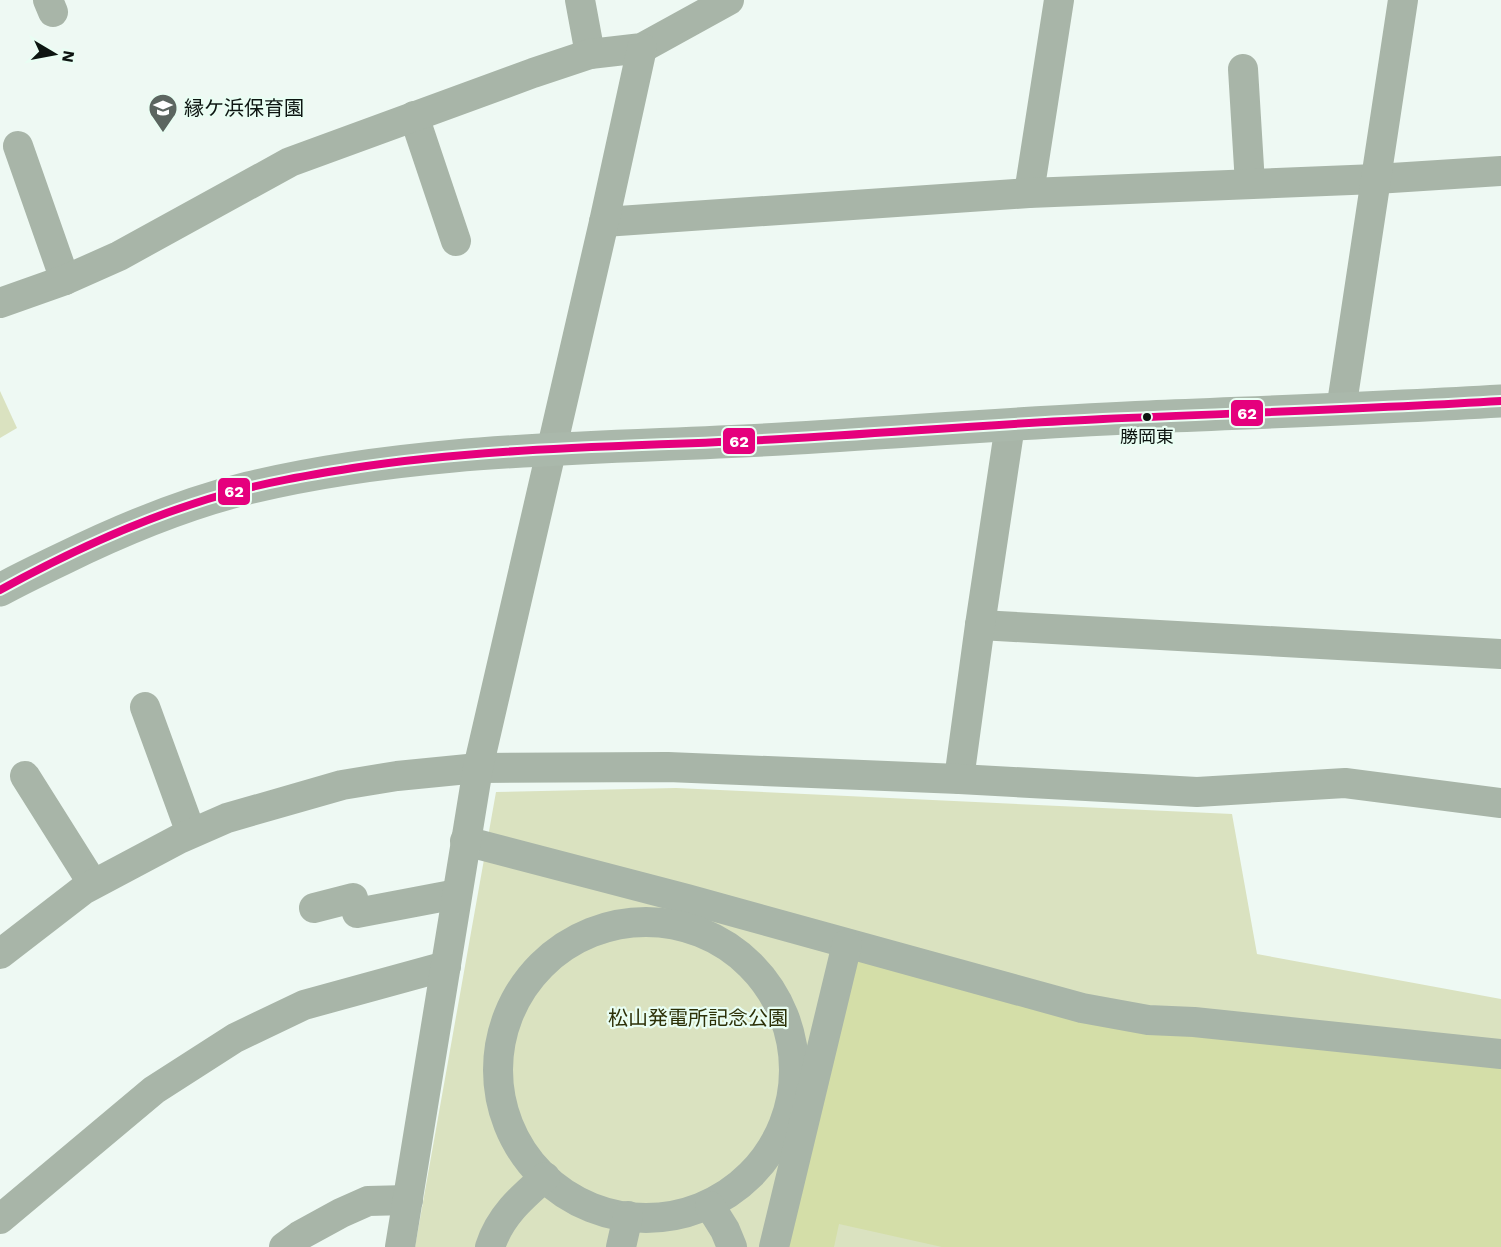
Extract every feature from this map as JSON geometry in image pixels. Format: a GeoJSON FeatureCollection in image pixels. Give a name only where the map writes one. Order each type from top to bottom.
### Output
{"type":"FeatureCollection","features":[{"type":"Feature","properties":{"kind":"main road"},"geometry":{"type":"LineString","coordinates":[[0,590],[112,535],[174,511],[245,489],[314,474],[391,462],[455,455],[779,439],[1010,424],[1501,401]]}},
{"type":"Feature","properties":{"kind":"street"},"geometry":{"type":"LineString","coordinates":[[580,0],[590,54]]}},
{"type":"Feature","properties":{"kind":"street"},"geometry":{"type":"LineString","coordinates":[[1,298],[65,280],[119,256],[290,162],[590,54],[642,48],[729,0]]}},
{"type":"Feature","properties":{"kind":"street"},"geometry":{"type":"LineString","coordinates":[[1029,193],[1059,0]]}},
{"type":"Feature","properties":{"kind":"street"},"geometry":{"type":"LineString","coordinates":[[1341,410],[1403,0]]}},
{"type":"Feature","properties":{"kind":"street"},"geometry":{"type":"LineString","coordinates":[[400,1247],[478,768],[642,48]]}},
{"type":"Feature","properties":{"kind":"street"},"geometry":{"type":"LineString","coordinates":[[1243,69],[1250,184]]}},
{"type":"Feature","properties":{"kind":"street"},"geometry":{"type":"LineString","coordinates":[[414,116],[456,241]]}},
{"type":"Feature","properties":{"kind":"street"},"geometry":{"type":"LineString","coordinates":[[18,146],[65,280]]}},
{"type":"Feature","properties":{"kind":"street"},"geometry":{"type":"LineString","coordinates":[[604,222],[1029,193],[1376,179],[1501,171]]}},
{"type":"Feature","properties":{"kind":"street"},"geometry":{"type":"LineString","coordinates":[[959,779],[1010,424]]}},
{"type":"Feature","properties":{"kind":"street"},"geometry":{"type":"LineString","coordinates":[[980,625],[1501,654]]}},
{"type":"Feature","properties":{"kind":"street"},"geometry":{"type":"LineString","coordinates":[[145,707],[191,833]]}},
{"type":"Feature","properties":{"kind":"street"},"geometry":{"type":"LineString","coordinates":[[0,954],[83,890],[191,833],[227,818],[342,785],[397,776],[478,768],[668,767],[1197,792],[1345,783],[1501,803]]}},
{"type":"Feature","properties":{"kind":"street"},"geometry":{"type":"LineString","coordinates":[[26,776],[93,884]]}},
{"type":"Feature","properties":{"kind":"street"},"geometry":{"type":"LineString","coordinates":[[465,841],[684,912],[847,944],[1082,1008],[1148,1020],[1194,1022],[1501,1054]]}},
{"type":"Feature","properties":{"kind":"street"},"geometry":{"type":"LineString","coordinates":[[314,908],[353,898],[357,913],[457,894]]}},
{"type":"Feature","properties":{"kind":"street"},"geometry":{"type":"LineString","coordinates":[[684,912],[711,936],[736,952],[759,972],[776,998],[787,1025],[794,1055],[793,1085],[788,1115],[775,1144],[758,1168],[736,1190],[710,1206],[669,1215],[628,1216],[605,1211],[583,1203],[544,1177],[524,1156],[507,1127],[500,1095],[499,1062],[504,1029],[515,998],[535,970],[559,949],[586,934],[648,922],[684,912]]}},
{"type":"Feature","properties":{"kind":"street"},"geometry":{"type":"LineString","coordinates":[[774,1247],[847,944]]}},
{"type":"Feature","properties":{"kind":"street"},"geometry":{"type":"LineString","coordinates":[[0,1219],[154,1090],[235,1038],[304,1005],[446,966]]}},
{"type":"Feature","properties":{"kind":"street"},"geometry":{"type":"LineString","coordinates":[[490,1247],[507,1213],[544,1177]]}},
{"type":"Feature","properties":{"kind":"street"},"geometry":{"type":"LineString","coordinates":[[284,1247],[341,1213],[368,1202],[408,1200]]}},
{"type":"Feature","properties":{"kind":"street"},"geometry":{"type":"LineString","coordinates":[[710,1206],[725,1230],[732,1247]]}},
{"type":"Feature","properties":{"kind":"street"},"geometry":{"type":"LineString","coordinates":[[621,1247],[628,1216]]}},
{"type":"Feature","properties":{"kind":"green space"},"geometry":{"type":"Polygon","coordinates":[[[0,391],[17,428],[0,438],[0,391]]]}},
{"type":"Feature","properties":{"kind":"green space","name":"松山発電所記念公園"},"geometry":{"type":"Polygon","coordinates":[[[676,788],[1232,814],[1257,954],[1501,999],[1501,1247],[415,1247],[496,792],[676,788]]]}},
{"type":"Feature","properties":{"kind":"green space"},"geometry":{"type":"Polygon","coordinates":[[[857,958],[1501,1063],[1501,1247],[942,1247],[839,1224],[834,1247],[786,1247],[857,958]]]}},
{"type":"Feature","properties":{"kind":"transit line","name":"62"},"geometry":{"type":"LineString","coordinates":[[0,590],[110,536],[196,503],[289,479],[406,461],[567,448],[781,439],[1063,421],[1501,401]]}},
{"type":"Feature","properties":{"kind":"place","name":"縁ケ浜保育園"},"geometry":{"type":"Point","coordinates":[163,134]}},
{"type":"Feature","properties":{"kind":"place","name":"勝岡東"},"geometry":{"type":"Point","coordinates":[1147,417]}}]}
